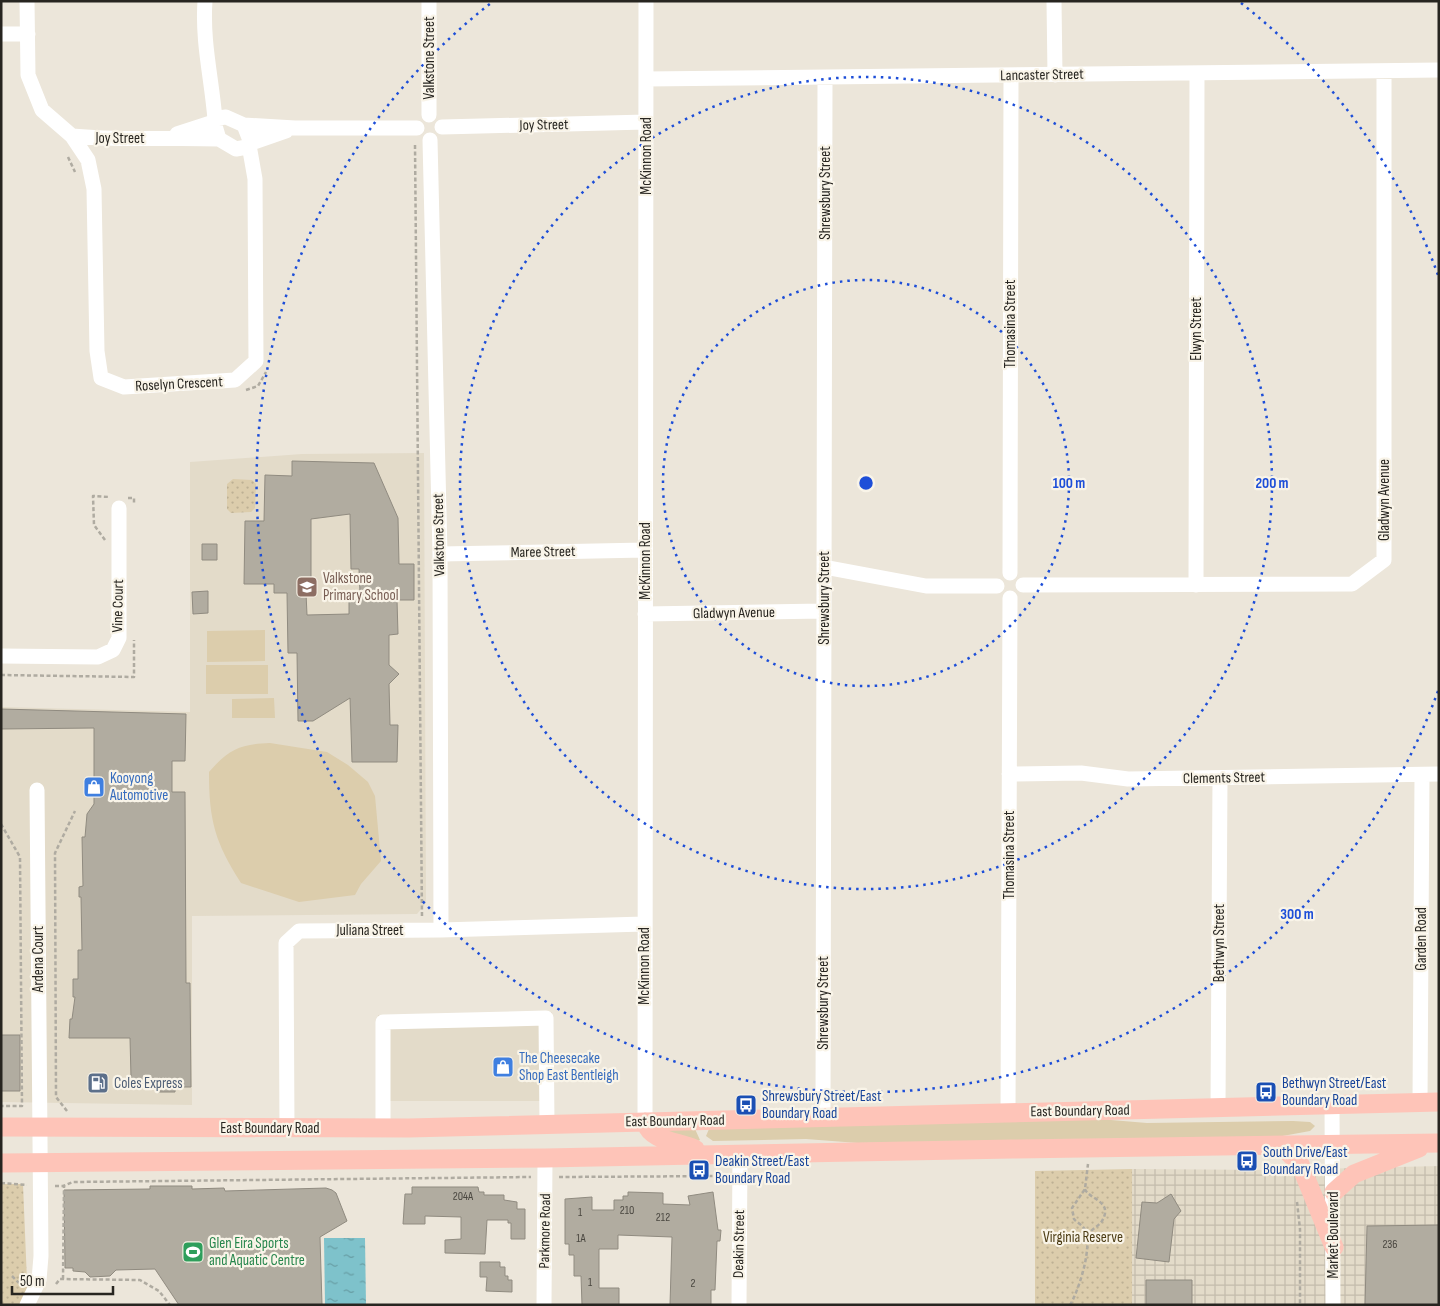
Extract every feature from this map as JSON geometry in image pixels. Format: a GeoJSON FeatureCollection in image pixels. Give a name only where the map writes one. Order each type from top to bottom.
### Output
{"type":"FeatureCollection","features":[{"type":"Feature","properties":{"kind":"main road","name":"East Boundary Road"},"geometry":{"type":"LineString","coordinates":[[1,1127],[383,1128],[1439,1102]]}},
{"type":"Feature","properties":{"kind":"main road"},"geometry":{"type":"LineString","coordinates":[[701,1120],[702,1134],[708,1154]]}},
{"type":"Feature","properties":{"kind":"main road"},"geometry":{"type":"LineString","coordinates":[[645,1122],[650,1131],[660,1138],[708,1154]]}},
{"type":"Feature","properties":{"kind":"main road","name":"East Boundary Road"},"geometry":{"type":"LineString","coordinates":[[1,1163],[545,1158],[1434,1144]]}},
{"type":"Feature","properties":{"kind":"main road"},"geometry":{"type":"LineString","coordinates":[[1334,1192],[1354,1174],[1434,1144]]}},
{"type":"Feature","properties":{"kind":"main road"},"geometry":{"type":"LineString","coordinates":[[1282,1146],[1300,1164],[1334,1247]]}},
{"type":"Feature","properties":{"kind":"street"},"geometry":{"type":"LineString","coordinates":[[27,1],[28,75],[42,110],[72,136]]}},
{"type":"Feature","properties":{"kind":"street"},"geometry":{"type":"LineString","coordinates":[[205,1],[206,56],[225,143],[255,180]]}},
{"type":"Feature","properties":{"kind":"street","name":"Valkstone Street"},"geometry":{"type":"LineString","coordinates":[[429,1],[429,115]]}},
{"type":"Feature","properties":{"kind":"street","name":"McKinnon Road"},"geometry":{"type":"LineString","coordinates":[[645,1122],[646,1]]}},
{"type":"Feature","properties":{"kind":"street"},"geometry":{"type":"LineString","coordinates":[[1054,1],[1055,75]]}},
{"type":"Feature","properties":{"kind":"street"},"geometry":{"type":"LineString","coordinates":[[1,34],[28,34]]}},
{"type":"Feature","properties":{"kind":"street","name":"Lancaster Street"},"geometry":{"type":"LineString","coordinates":[[646,80],[1439,70]]}},
{"type":"Feature","properties":{"kind":"street","name":"Gladwyn Avenue"},"geometry":{"type":"LineString","coordinates":[[1023,585],[1352,584],[1384,560],[1384,71]]}},
{"type":"Feature","properties":{"kind":"street","name":"Elwyn Street"},"geometry":{"type":"LineString","coordinates":[[1196,585],[1197,73]]}},
{"type":"Feature","properties":{"kind":"street","name":"Thomasina Street"},"geometry":{"type":"LineString","coordinates":[[1010,573],[1011,75]]}},
{"type":"Feature","properties":{"kind":"street","name":"Shrewsbury Street"},"geometry":{"type":"LineString","coordinates":[[823,1117],[825,78]]}},
{"type":"Feature","properties":{"kind":"street"},"geometry":{"type":"LineString","coordinates":[[219,120],[244,125],[420,137],[440,135],[442,127],[440,120],[429,115],[419,120],[420,137]]}},
{"type":"Feature","properties":{"kind":"street","name":"Joy Street"},"geometry":{"type":"LineString","coordinates":[[168,137],[219,120]]}},
{"type":"Feature","properties":{"kind":"street","name":"Joy Street"},"geometry":{"type":"LineString","coordinates":[[442,127],[646,122]]}},
{"type":"Feature","properties":{"kind":"street","name":"Roselyn Crescent"},"geometry":{"type":"LineString","coordinates":[[72,136],[88,160],[94,189],[96,351],[101,378],[124,387],[235,380],[256,361],[255,180],[250,144],[244,125]]}},
{"type":"Feature","properties":{"kind":"street"},"geometry":{"type":"LineString","coordinates":[[250,144],[295,128]]}},
{"type":"Feature","properties":{"kind":"street","name":"Joy Street"},"geometry":{"type":"LineString","coordinates":[[72,136],[105,140],[168,137],[225,143],[236,149],[250,144]]}},
{"type":"Feature","properties":{"kind":"street","name":"Valkstone Street"},"geometry":{"type":"LineString","coordinates":[[420,137],[440,554],[441,930]]}},
{"type":"Feature","properties":{"kind":"street","name":"Vine Court"},"geometry":{"type":"LineString","coordinates":[[1,656],[98,657],[113,650],[119,638],[124,503]]}},
{"type":"Feature","properties":{"kind":"street","name":"Maree Street"},"geometry":{"type":"LineString","coordinates":[[440,554],[645,550]]}},
{"type":"Feature","properties":{"kind":"street"},"geometry":{"type":"LineString","coordinates":[[824,567],[926,586],[998,586]]}},
{"type":"Feature","properties":{"kind":"street"},"geometry":{"type":"LineString","coordinates":[[1010,573],[1018,575],[1023,585],[1018,596],[1010,598],[1000,593],[998,586],[1000,578],[1010,573]]}},
{"type":"Feature","properties":{"kind":"street","name":"Thomasina Street"},"geometry":{"type":"LineString","coordinates":[[1008,1113],[1010,598]]}},
{"type":"Feature","properties":{"kind":"street","name":"Gladwyn Avenue"},"geometry":{"type":"LineString","coordinates":[[645,614],[824,611]]}},
{"type":"Feature","properties":{"kind":"street","name":"Clements Street"},"geometry":{"type":"LineString","coordinates":[[1009,774],[1080,773],[1128,779],[1439,774]]}},
{"type":"Feature","properties":{"kind":"street","name":"Garden Road"},"geometry":{"type":"LineString","coordinates":[[1420,1103],[1422,775]]}},
{"type":"Feature","properties":{"kind":"street","name":"Bethwyn Street"},"geometry":{"type":"LineString","coordinates":[[1218,1107],[1220,778]]}},
{"type":"Feature","properties":{"kind":"street","name":"Ardena Court"},"geometry":{"type":"LineString","coordinates":[[27,1305],[39,1280],[41,1244],[38,1128],[37,790]]}},
{"type":"Feature","properties":{"kind":"street","name":"Juliana Street"},"geometry":{"type":"LineString","coordinates":[[287,1128],[286,943],[299,931],[441,930],[644,924]]}},
{"type":"Feature","properties":{"kind":"street"},"geometry":{"type":"LineString","coordinates":[[383,1128],[383,1022],[546,1018],[547,1124]]}},
{"type":"Feature","properties":{"kind":"street","name":"Market Boulevard"},"geometry":{"type":"LineString","coordinates":[[1332,1105],[1334,1192],[1333,1305]]}},
{"type":"Feature","properties":{"kind":"street","name":"Deakin Street"},"geometry":{"type":"LineString","coordinates":[[739,1305],[740,1154]]}},
{"type":"Feature","properties":{"kind":"street","name":"Parkmore Road"},"geometry":{"type":"LineString","coordinates":[[544,1305],[545,1158]]}},
{"type":"Feature","properties":{"kind":"path"},"geometry":{"type":"LineString","coordinates":[[412,917],[422,917],[420,137]]}},
{"type":"Feature","properties":{"kind":"path"},"geometry":{"type":"LineString","coordinates":[[65,152],[78,178]]}},
{"type":"Feature","properties":{"kind":"path"},"geometry":{"type":"LineString","coordinates":[[243,391],[258,386],[270,365]]}},
{"type":"Feature","properties":{"kind":"path"},"geometry":{"type":"LineString","coordinates":[[106,542],[94,525],[93,496],[124,503]]}},
{"type":"Feature","properties":{"kind":"path"},"geometry":{"type":"LineString","coordinates":[[1,674],[134,677],[134,637]]}},
{"type":"Feature","properties":{"kind":"path"},"geometry":{"type":"LineString","coordinates":[[74,1111],[65,1111],[56,1097],[55,853],[75,811]]}},
{"type":"Feature","properties":{"kind":"path"},"geometry":{"type":"LineString","coordinates":[[1,824],[20,856],[22,1106],[1,1106]]}},
{"type":"Feature","properties":{"kind":"path"},"geometry":{"type":"LineString","coordinates":[[1070,1305],[1082,1282],[1085,1230],[1074,1219],[1071,1212],[1073,1204],[1085,1189],[1088,1176],[1087,1148]]}},
{"type":"Feature","properties":{"kind":"path"},"geometry":{"type":"LineString","coordinates":[[1,1183],[40,1186],[64,1185],[73,1182],[726,1176],[726,1186]]}},
{"type":"Feature","properties":{"kind":"path"},"geometry":{"type":"LineString","coordinates":[[63,1279],[62,1190],[64,1185]]}},
{"type":"Feature","properties":{"kind":"path"},"geometry":{"type":"LineString","coordinates":[[1085,1189],[1087,1194],[1100,1200],[1104,1208],[1101,1222],[1086,1237]]}},
{"type":"Feature","properties":{"kind":"path"},"geometry":{"type":"LineString","coordinates":[[1297,1200],[1300,1229],[1300,1305]]}},
{"type":"Feature","properties":{"kind":"path"},"geometry":{"type":"LineString","coordinates":[[12,1276],[20,1285],[27,1289]]}},
{"type":"Feature","properties":{"kind":"path"},"geometry":{"type":"LineString","coordinates":[[56,1284],[60,1279],[140,1280],[158,1291],[170,1305]]}},
{"type":"Feature","properties":{"kind":"shaded area"},"geometry":{"type":"Polygon","coordinates":[[[424,453],[426,903],[417,914],[192,916],[192,1105],[1,1102],[1,707],[190,712],[190,462],[302,454],[424,453]]]}},
{"type":"Feature","properties":{"kind":"shaded area"},"geometry":{"type":"Polygon","coordinates":[[[552,1012],[550,1101],[377,1101],[378,1015],[552,1012]]]}},
{"type":"Feature","properties":{"kind":"shaded area"},"geometry":{"type":"Polygon","coordinates":[[[1439,1166],[1439,1305],[1132,1305],[1132,1169],[1273,1170],[1439,1166]]]}},
{"type":"Feature","properties":{"kind":"green space"},"geometry":{"type":"Polygon","coordinates":[[[233,479],[252,480],[256,484],[255,508],[251,512],[231,513],[227,509],[227,484],[233,479]]]}},
{"type":"Feature","properties":{"kind":"green space"},"geometry":{"type":"Polygon","coordinates":[[[265,630],[265,661],[207,662],[207,631],[265,630]]]}},
{"type":"Feature","properties":{"kind":"green space"},"geometry":{"type":"Polygon","coordinates":[[[206,665],[268,665],[268,694],[206,694],[206,665]]]}},
{"type":"Feature","properties":{"kind":"green space"},"geometry":{"type":"Polygon","coordinates":[[[274,698],[275,718],[232,718],[232,699],[274,698]]]}},
{"type":"Feature","properties":{"kind":"green space"},"geometry":{"type":"Polygon","coordinates":[[[270,743],[327,752],[348,765],[368,782],[375,796],[381,861],[361,884],[355,895],[299,902],[241,883],[232,868],[215,831],[210,804],[209,772],[223,758],[236,749],[270,743]]]}},
{"type":"Feature","properties":{"kind":"green space"},"geometry":{"type":"Polygon","coordinates":[[[1099,1119],[1147,1123],[1293,1121],[1310,1122],[1315,1126],[1310,1131],[1277,1137],[858,1143],[806,1139],[713,1141],[706,1136],[709,1129],[1099,1119]]]}},
{"type":"Feature","properties":{"kind":"green space"},"geometry":{"type":"Polygon","coordinates":[[[657,1129],[695,1129],[700,1140],[698,1141],[657,1129]]]}},
{"type":"Feature","properties":{"kind":"green space","name":"Virginia Reserve"},"geometry":{"type":"Polygon","coordinates":[[[1132,1169],[1132,1305],[1035,1305],[1035,1171],[1132,1169]]]}},
{"type":"Feature","properties":{"kind":"green space"},"geometry":{"type":"Polygon","coordinates":[[[1,1184],[23,1184],[28,1305],[1,1305],[1,1184]]]}},
{"type":"Feature","properties":{"kind":"water"},"geometry":{"type":"Polygon","coordinates":[[[324,1238],[365,1238],[366,1305],[325,1305],[324,1238]]]}},
{"type":"Feature","properties":{"kind":"building"},"geometry":{"type":"Polygon","coordinates":[[[292,461],[374,463],[398,518],[399,564],[414,564],[414,600],[397,600],[398,634],[389,635],[389,665],[399,674],[389,684],[390,725],[398,725],[397,762],[352,762],[350,698],[313,721],[298,721],[297,653],[288,653],[287,593],[274,593],[274,584],[244,584],[245,521],[264,521],[265,475],[292,476],[292,461]],[[350,514],[311,519],[311,593],[306,593],[307,615],[349,614],[349,592],[360,592],[359,569],[351,569],[350,514]]]}},
{"type":"Feature","properties":{"kind":"building"},"geometry":{"type":"Polygon","coordinates":[[[202,544],[217,544],[217,560],[202,560],[202,544]]]}},
{"type":"Feature","properties":{"kind":"building"},"geometry":{"type":"Polygon","coordinates":[[[208,591],[208,613],[193,614],[192,592],[208,591]]]}},
{"type":"Feature","properties":{"kind":"building"},"geometry":{"type":"Polygon","coordinates":[[[1,709],[186,714],[185,761],[172,761],[172,792],[185,792],[186,983],[190,983],[191,1087],[175,1087],[175,1092],[156,1092],[156,1086],[140,1086],[131,1077],[130,1038],[69,1038],[70,1019],[72,1019],[75,997],[73,997],[73,979],[78,979],[78,950],[82,950],[81,897],[79,897],[79,887],[83,886],[82,837],[85,837],[87,814],[94,804],[94,728],[1,729],[1,709]]]}},
{"type":"Feature","properties":{"kind":"building"},"geometry":{"type":"Polygon","coordinates":[[[1,1035],[20,1035],[20,1091],[1,1091],[1,1035]]]}},
{"type":"Feature","properties":{"kind":"building","name":"Glen Eira Sports and Aquatic Centre"},"geometry":{"type":"Polygon","coordinates":[[[150,1186],[192,1186],[192,1189],[224,1188],[225,1191],[326,1188],[332,1190],[336,1193],[347,1221],[320,1237],[322,1305],[179,1305],[155,1269],[116,1270],[110,1276],[90,1277],[85,1272],[73,1271],[73,1268],[65,1268],[64,1190],[150,1189],[150,1186]]]}},
{"type":"Feature","properties":{"kind":"building"},"geometry":{"type":"Polygon","coordinates":[[[412,1187],[478,1187],[479,1192],[484,1192],[484,1195],[504,1195],[504,1200],[517,1202],[517,1209],[525,1209],[525,1239],[511,1239],[511,1223],[508,1223],[508,1220],[487,1220],[485,1254],[445,1253],[445,1240],[461,1239],[461,1217],[425,1216],[425,1224],[403,1224],[405,1194],[412,1194],[412,1187]]]}},
{"type":"Feature","properties":{"kind":"building"},"geometry":{"type":"Polygon","coordinates":[[[628,1192],[663,1193],[663,1204],[690,1205],[688,1196],[713,1192],[718,1230],[721,1230],[720,1241],[717,1241],[715,1290],[711,1290],[711,1305],[670,1305],[672,1237],[618,1235],[618,1249],[599,1249],[599,1288],[619,1288],[619,1305],[582,1305],[581,1276],[574,1276],[574,1255],[569,1255],[569,1244],[565,1244],[565,1199],[592,1197],[592,1210],[614,1210],[614,1200],[623,1200],[623,1196],[628,1196],[628,1192]]]}},
{"type":"Feature","properties":{"kind":"building"},"geometry":{"type":"Polygon","coordinates":[[[1171,1194],[1181,1211],[1174,1219],[1169,1262],[1136,1258],[1142,1202],[1157,1203],[1171,1194]]]}},
{"type":"Feature","properties":{"kind":"building"},"geometry":{"type":"Polygon","coordinates":[[[1439,1225],[1439,1305],[1365,1305],[1367,1226],[1439,1225]]]}},
{"type":"Feature","properties":{"kind":"building"},"geometry":{"type":"Polygon","coordinates":[[[480,1262],[500,1262],[500,1267],[505,1267],[505,1276],[508,1276],[508,1280],[512,1280],[512,1292],[486,1291],[487,1277],[480,1277],[480,1262]]]}},
{"type":"Feature","properties":{"kind":"building"},"geometry":{"type":"Polygon","coordinates":[[[1146,1280],[1192,1280],[1192,1305],[1146,1305],[1146,1280]]]}},
{"type":"Feature","properties":{"kind":"place","name":"Valkstone Primary School"},"geometry":{"type":"Point","coordinates":[307,587]}},
{"type":"Feature","properties":{"kind":"place","name":"Kooyong Automotive"},"geometry":{"type":"Point","coordinates":[94,787]}},
{"type":"Feature","properties":{"kind":"place","name":"The Cheesecake Shop East Bentleigh"},"geometry":{"type":"Point","coordinates":[503,1067]}},
{"type":"Feature","properties":{"kind":"place","name":"Coles Express"},"geometry":{"type":"Point","coordinates":[98,1083]}},
{"type":"Feature","properties":{"kind":"place","name":"Bethwyn Street/East Boundary Road"},"geometry":{"type":"Point","coordinates":[1266,1092]}},
{"type":"Feature","properties":{"kind":"place","name":"Shrewsbury Street/East Boundary Road"},"geometry":{"type":"Point","coordinates":[746,1105]}},
{"type":"Feature","properties":{"kind":"place","name":"South Drive/East Boundary Road"},"geometry":{"type":"Point","coordinates":[1247,1161]}},
{"type":"Feature","properties":{"kind":"place","name":"Deakin Street/East Boundary Road"},"geometry":{"type":"Point","coordinates":[699,1170]}},
{"type":"Feature","properties":{"kind":"place","name":"Glen Eira Sports and Aquatic Centre"},"geometry":{"type":"Point","coordinates":[193,1252]}}]}
